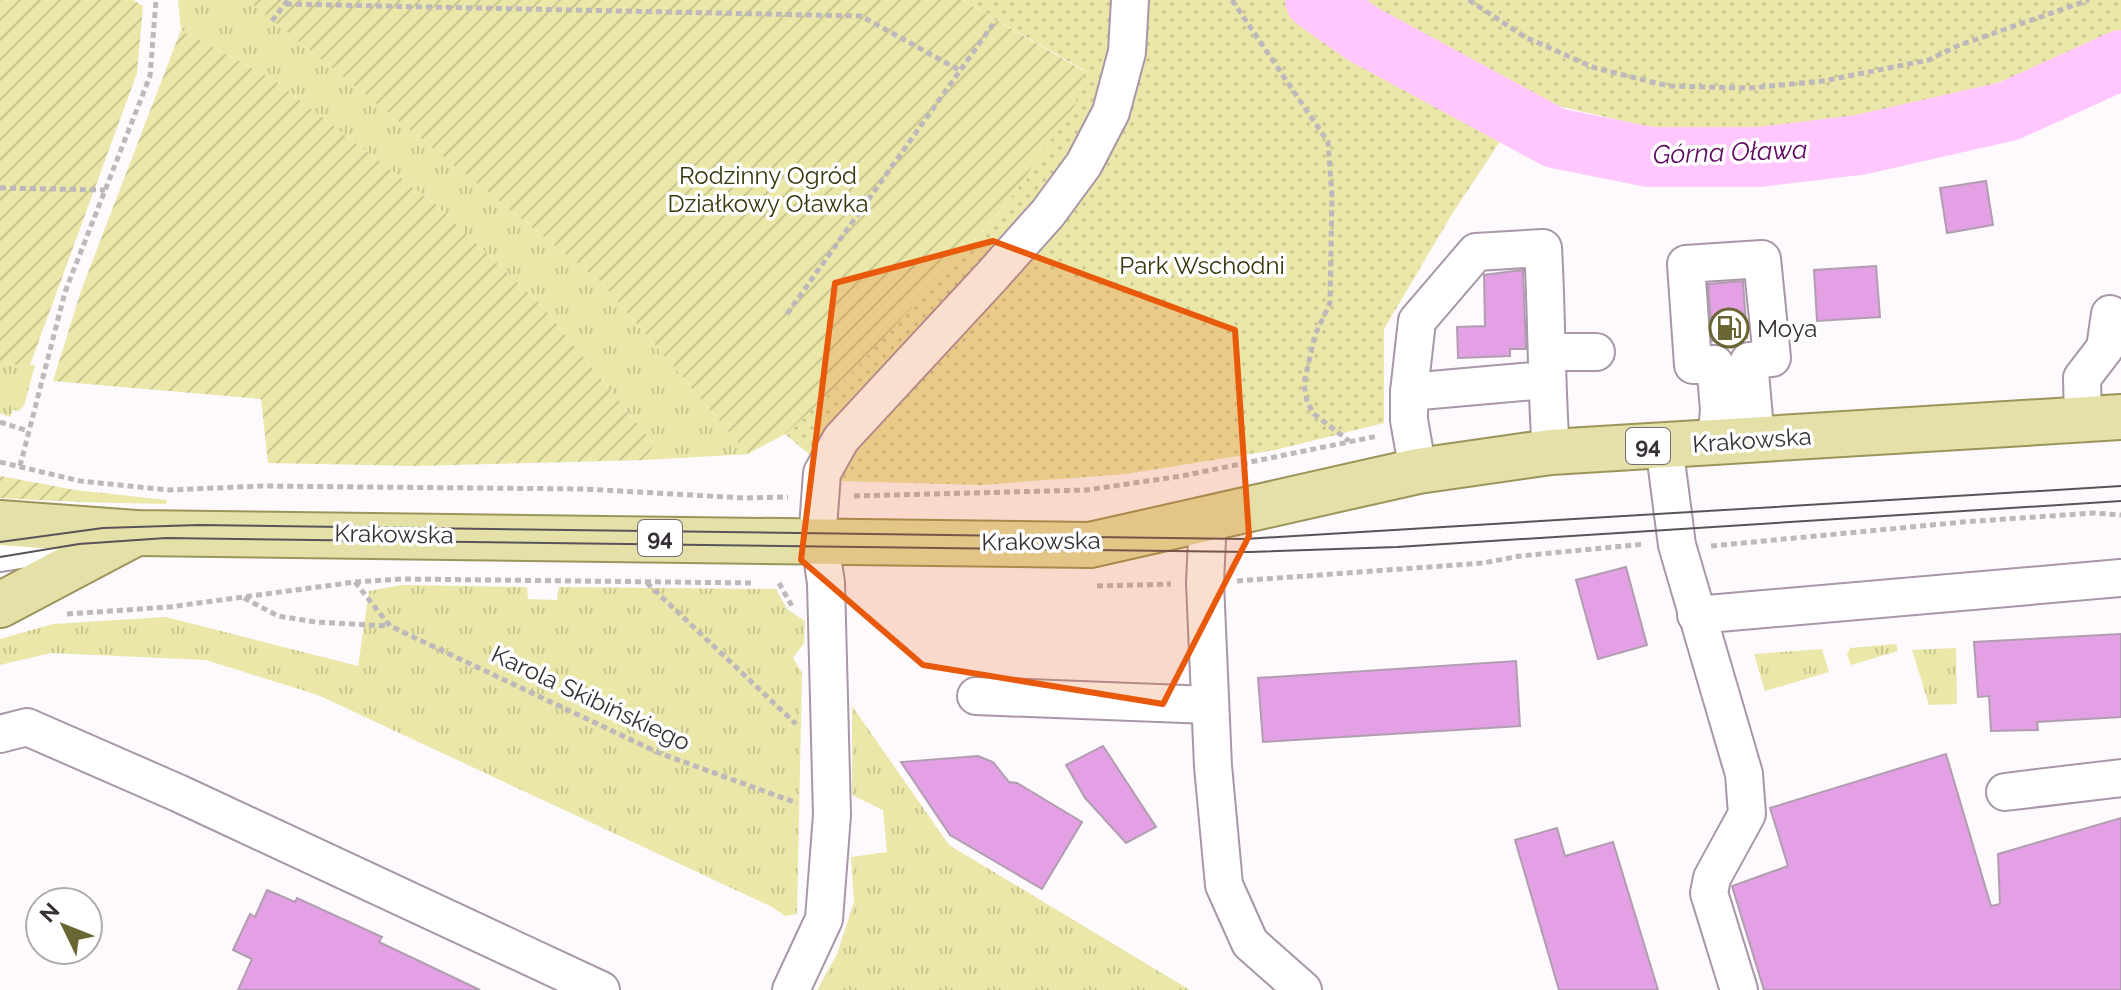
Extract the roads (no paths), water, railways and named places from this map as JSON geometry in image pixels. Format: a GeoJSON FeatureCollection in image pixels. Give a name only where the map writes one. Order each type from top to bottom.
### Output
{"type":"FeatureCollection","features":[{"type":"Feature","properties":{"kind":"main road","name":"Krakowska"},"geometry":{"type":"LineString","coordinates":[[0,523],[136,533],[823,562],[1090,545],[1418,471],[1551,452],[2102,418]]}},
{"type":"Feature","properties":{"kind":"main road","name":"94"},"geometry":{"type":"LineString","coordinates":[[24,602],[136,533]]}},
{"type":"Feature","properties":{"kind":"lane"},"geometry":{"type":"LineString","coordinates":[[791,990],[824,919],[832,815],[818,496],[822,473],[841,439],[1010,256],[1084,164],[1115,97],[1127,52],[1130,0]]}},
{"type":"Feature","properties":{"kind":"lane"},"geometry":{"type":"LineString","coordinates":[[1418,471],[1409,420],[1417,321],[1476,252],[1543,248],[1551,452]]}},
{"type":"Feature","properties":{"kind":"lane"},"geometry":{"type":"LineString","coordinates":[[2102,418],[2082,378],[2105,348],[2110,314]]}},
{"type":"Feature","properties":{"kind":"lane"},"geometry":{"type":"LineString","coordinates":[[1409,392],[1546,366],[1596,352]]}},
{"type":"Feature","properties":{"kind":"lane"},"geometry":{"type":"LineString","coordinates":[[1732,362],[1736,442]]}},
{"type":"Feature","properties":{"kind":"lane"},"geometry":{"type":"LineString","coordinates":[[1664,445],[1677,545],[1744,774],[1747,814],[1712,878],[1709,893],[1739,990]]}},
{"type":"Feature","properties":{"kind":"lane"},"geometry":{"type":"LineString","coordinates":[[1208,517],[1205,547],[1210,705],[1224,885],[1250,943],[1303,990]]}},
{"type":"Feature","properties":{"kind":"lane"},"geometry":{"type":"LineString","coordinates":[[0,553],[136,533]]}},
{"type":"Feature","properties":{"kind":"lane"},"geometry":{"type":"LineString","coordinates":[[1696,615],[2121,578]]}},
{"type":"Feature","properties":{"kind":"lane"},"geometry":{"type":"LineString","coordinates":[[976,696],[1210,705]]}},
{"type":"Feature","properties":{"kind":"lane"},"geometry":{"type":"LineString","coordinates":[[0,734],[27,727],[601,990]]}},
{"type":"Feature","properties":{"kind":"lane"},"geometry":{"type":"LineString","coordinates":[[2005,792],[2121,778]]}},
{"type":"Feature","properties":{"kind":"waterway","name":"Górna Oława"},"geometry":{"type":"LineString","coordinates":[[1315,0],[1363,34],[1555,138],[1650,157],[1758,157],[1859,145],[2009,111],[2121,60]]}},
{"type":"Feature","properties":{"kind":"tram line"},"geometry":{"type":"LineString","coordinates":[[0,542],[103,528],[199,525],[1245,539],[2121,486]]}},
{"type":"Feature","properties":{"kind":"tram line"},"geometry":{"type":"LineString","coordinates":[[0,557],[79,544],[166,538],[1250,552],[1397,547],[2121,501]]}},
{"type":"Feature","properties":{"kind":"place","name":"Moya"},"geometry":{"type":"Point","coordinates":[1729,328]}},
{"type":"Feature","properties":{"kind":"park label","name":"Rodzinny Ogród Działkowy Oławka"},"geometry":{"type":"Point","coordinates":[768,189]}},
{"type":"Feature","properties":{"kind":"park label","name":"Park Wschodni"},"geometry":{"type":"Point","coordinates":[1202,265]}}]}
